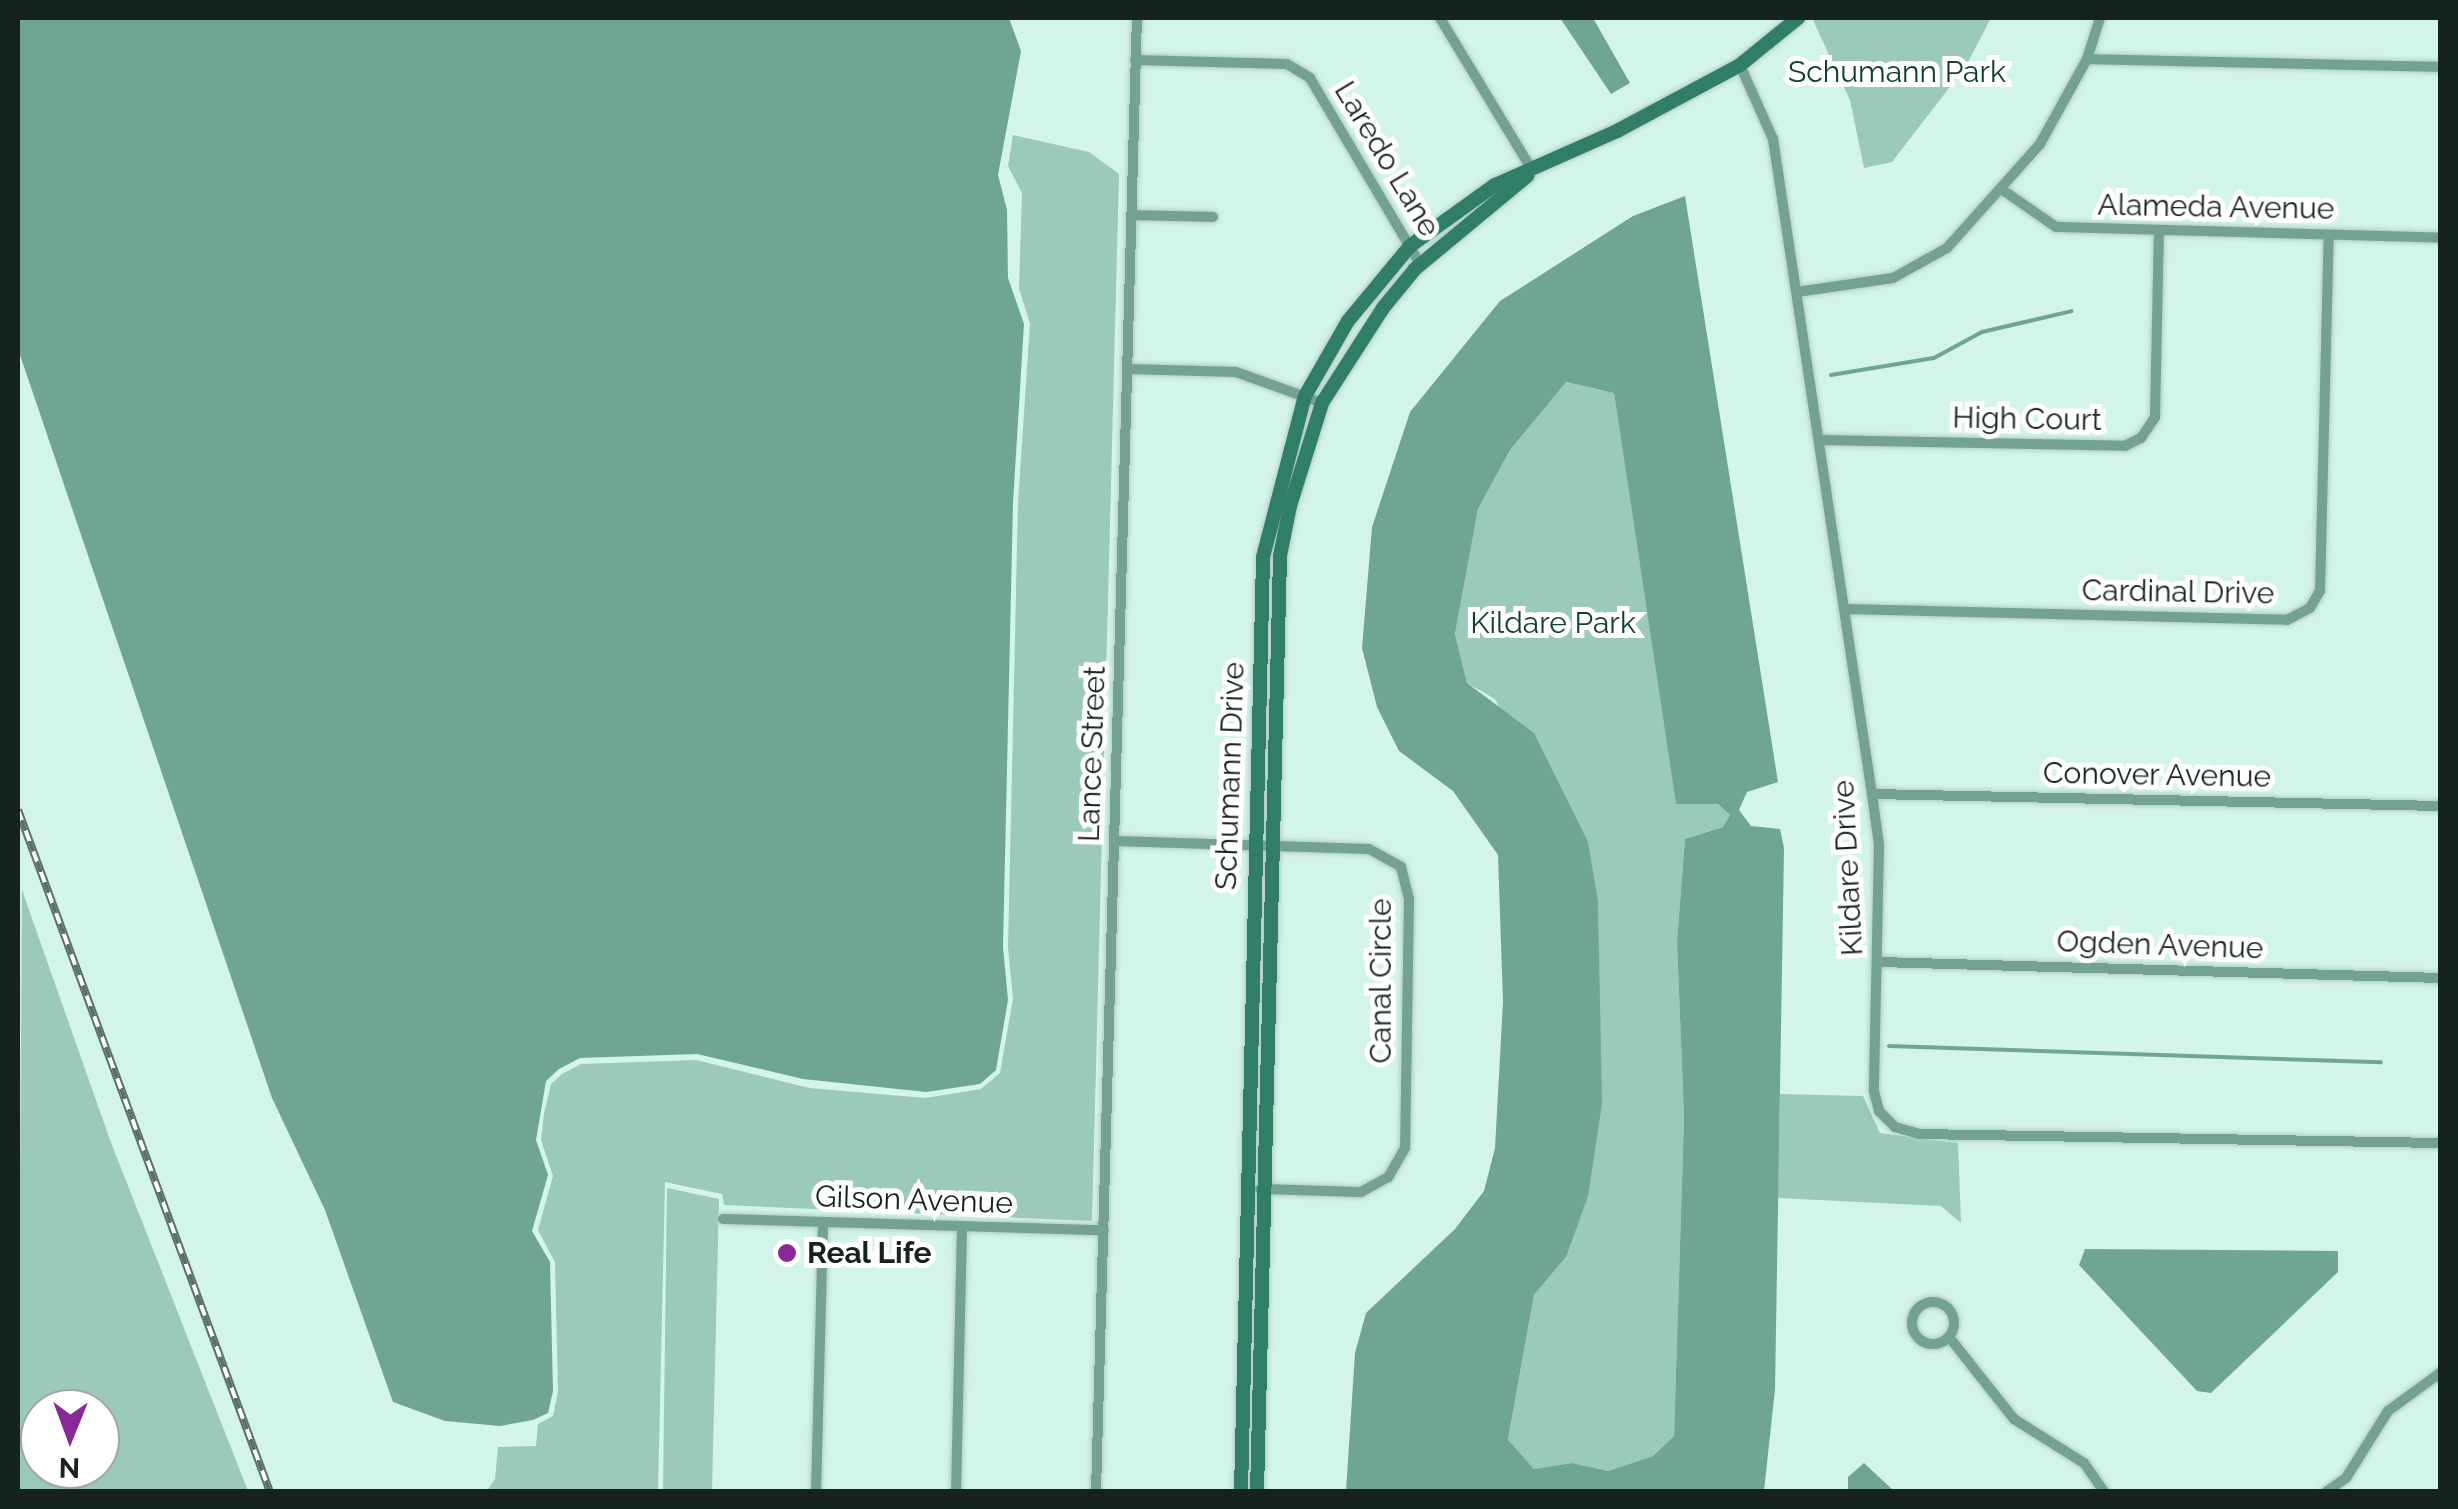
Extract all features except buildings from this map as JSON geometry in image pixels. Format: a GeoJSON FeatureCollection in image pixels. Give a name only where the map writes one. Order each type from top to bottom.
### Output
{"type":"FeatureCollection","features":[{"type":"Feature","properties":{"kind":"street","name":"Lance Street"},"geometry":{"type":"LineString","coordinates":[[1096,1492],[1137,18]]}},
{"type":"Feature","properties":{"kind":"street"},"geometry":{"type":"LineString","coordinates":[[1440,18],[1532,170]]}},
{"type":"Feature","properties":{"kind":"street","name":"Schumann Drive"},"geometry":{"type":"LineString","coordinates":[[1257,1492],[1263,1190],[1263,557],[1304,396],[1348,321],[1410,246],[1494,185],[1532,170],[1740,65],[1798,18]]}},
{"type":"Feature","properties":{"kind":"street"},"geometry":{"type":"LineString","coordinates":[[1798,292],[1919,268],[2004,190],[2040,144],[2087,59],[2100,18]]}},
{"type":"Feature","properties":{"kind":"street"},"geometry":{"type":"LineString","coordinates":[[2087,59],[2440,67]]}},
{"type":"Feature","properties":{"kind":"street","name":"Laredo Lane"},"geometry":{"type":"LineString","coordinates":[[1135,60],[1287,64],[1310,78],[1420,264]]}},
{"type":"Feature","properties":{"kind":"street","name":"Kildare Drive"},"geometry":{"type":"LineString","coordinates":[[1740,65],[1773,139],[1872,794],[1879,962],[1874,1097],[1883,1117],[1901,1130],[2440,1144]]}},
{"type":"Feature","properties":{"kind":"street","name":"Schumann Drive"},"geometry":{"type":"LineString","coordinates":[[1241,1492],[1247,1189],[1280,556],[1322,403],[1356,346],[1420,264],[1532,170]]}},
{"type":"Feature","properties":{"kind":"street","name":"Alameda Avenue"},"geometry":{"type":"LineString","coordinates":[[2004,190],[2046,225],[2440,238]]}},
{"type":"Feature","properties":{"kind":"street"},"geometry":{"type":"LineString","coordinates":[[1133,215],[1213,217]]}},
{"type":"Feature","properties":{"kind":"street","name":"High Court"},"geometry":{"type":"LineString","coordinates":[[1820,440],[2125,446],[2141,438],[2154,417],[2158,231]]}},
{"type":"Feature","properties":{"kind":"street","name":"Cardinal Drive"},"geometry":{"type":"LineString","coordinates":[[1846,609],[2287,620],[2310,608],[2320,590],[2329,235]]}},
{"type":"Feature","properties":{"kind":"street"},"geometry":{"type":"LineString","coordinates":[[1128,369],[1236,372],[1322,403]]}},
{"type":"Feature","properties":{"kind":"street","name":"Conover Avenue"},"geometry":{"type":"LineString","coordinates":[[1872,794],[2440,806]]}},
{"type":"Feature","properties":{"kind":"street","name":"Canal Circle"},"geometry":{"type":"LineString","coordinates":[[1115,842],[1369,849],[1401,866],[1409,898],[1405,1148],[1388,1177],[1361,1192],[1247,1189]]}},
{"type":"Feature","properties":{"kind":"street","name":"Ogden Avenue"},"geometry":{"type":"LineString","coordinates":[[1879,962],[2440,978]]}},
{"type":"Feature","properties":{"kind":"street","name":"Gilson Avenue"},"geometry":{"type":"LineString","coordinates":[[723,1219],[1104,1230]]}},
{"type":"Feature","properties":{"kind":"street"},"geometry":{"type":"LineString","coordinates":[[816,1492],[824,1223]]}},
{"type":"Feature","properties":{"kind":"street"},"geometry":{"type":"LineString","coordinates":[[956,1492],[962,1226]]}},
{"type":"Feature","properties":{"kind":"street"},"geometry":{"type":"LineString","coordinates":[[1944,1305],[1954,1323],[1949,1337],[1937,1344],[1920,1340],[1912,1324],[1918,1309],[1944,1305]]}},
{"type":"Feature","properties":{"kind":"street"},"geometry":{"type":"LineString","coordinates":[[1949,1337],[2014,1419],[2084,1463],[2104,1492]]}},
{"type":"Feature","properties":{"kind":"street"},"geometry":{"type":"LineString","coordinates":[[2326,1492],[2346,1478],[2388,1411],[2440,1373]]}},
{"type":"Feature","properties":{"kind":"green space","name":"Schumann Park"},"geometry":{"type":"Polygon","coordinates":[[[1812,18],[1991,18],[1966,66],[1892,162],[1864,168],[1850,100],[1812,18]]]}},
{"type":"Feature","properties":{"kind":"green space"},"geometry":{"type":"Polygon","coordinates":[[[1013,135],[1089,152],[1119,174],[1092,1221],[724,1205],[722,1194],[665,1182],[658,1491],[487,1491],[495,1479],[498,1447],[536,1446],[538,1424],[553,1416],[558,1391],[555,1262],[538,1230],[553,1176],[541,1140],[544,1114],[551,1084],[562,1074],[581,1064],[696,1060],[809,1088],[925,1098],[981,1089],[1000,1073],[1013,999],[1008,947],[1018,503],[1030,324],[1019,288],[1022,193],[1008,166],[1013,135]]]}},
{"type":"Feature","properties":{"kind":"green space","name":"Kildare Park"},"geometry":{"type":"Polygon","coordinates":[[[1565,382],[1614,393],[1676,803],[1718,804],[1730,815],[1723,827],[1685,839],[1677,941],[1684,1118],[1674,1436],[1653,1456],[1608,1471],[1572,1463],[1534,1469],[1508,1441],[1534,1295],[1566,1257],[1599,996],[1598,901],[1495,699],[1467,683],[1455,634],[1478,509],[1510,450],[1565,382]]]}},
{"type":"Feature","properties":{"kind":"green space"},"geometry":{"type":"Polygon","coordinates":[[[22,890],[110,1140],[248,1491],[18,1491],[22,890]]]}},
{"type":"Feature","properties":{"kind":"green space"},"geometry":{"type":"Polygon","coordinates":[[[1780,1094],[1863,1096],[1880,1133],[1958,1143],[1961,1223],[1941,1206],[1778,1198],[1780,1094]]]}},
{"type":"Feature","properties":{"kind":"green space"},"geometry":{"type":"Polygon","coordinates":[[[667,1188],[719,1199],[712,1491],[663,1492],[667,1188]]]}},
{"type":"Feature","properties":{"kind":"shaded area"},"geometry":{"type":"Polygon","coordinates":[[[18,18],[1009,18],[1021,51],[998,175],[1007,210],[1008,278],[1024,324],[1013,503],[1003,947],[1008,1000],[996,1070],[980,1084],[926,1092],[803,1079],[697,1054],[580,1058],[559,1069],[546,1081],[536,1140],[548,1175],[532,1231],[550,1262],[553,1391],[548,1413],[533,1420],[500,1426],[445,1421],[393,1402],[325,1210],[272,1098],[18,349],[18,18]]]}},
{"type":"Feature","properties":{"kind":"shaded area"},"geometry":{"type":"Polygon","coordinates":[[[1560,18],[1593,18],[1630,83],[1611,94],[1560,18]]]}},
{"type":"Feature","properties":{"kind":"shaded area"},"geometry":{"type":"Polygon","coordinates":[[[1685,196],[1778,782],[1747,792],[1739,810],[1751,826],[1780,829],[1784,848],[1775,1389],[1764,1491],[1346,1491],[1355,1353],[1366,1313],[1455,1229],[1484,1191],[1495,1148],[1503,1002],[1498,855],[1453,791],[1399,751],[1377,707],[1362,648],[1372,527],[1410,412],[1500,301],[1633,216],[1685,196]],[[1566,382],[1510,450],[1478,509],[1455,634],[1467,683],[1534,733],[1588,842],[1598,901],[1602,1104],[1588,1196],[1566,1257],[1534,1295],[1508,1440],[1534,1469],[1572,1463],[1608,1471],[1653,1456],[1674,1436],[1684,1118],[1677,941],[1685,839],[1723,827],[1730,815],[1718,804],[1676,804],[1614,393],[1566,382]]]}},
{"type":"Feature","properties":{"kind":"shaded area"},"geometry":{"type":"Polygon","coordinates":[[[2085,1249],[2338,1251],[2338,1272],[2211,1393],[2197,1391],[2079,1265],[2085,1249]]]}},
{"type":"Feature","properties":{"kind":"shaded area"},"geometry":{"type":"Polygon","coordinates":[[[1864,1463],[1894,1491],[1848,1491],[1848,1477],[1864,1463]]]}},
{"type":"Feature","properties":{"kind":"waterway"},"geometry":{"type":"LineString","coordinates":[[1831,375],[1934,358],[1982,332],[2072,311]]}},
{"type":"Feature","properties":{"kind":"waterway"},"geometry":{"type":"LineString","coordinates":[[1889,1046],[2381,1062]]}},
{"type":"Feature","properties":{"kind":"railway"},"geometry":{"type":"LineString","coordinates":[[18,810],[270,1492]]}},
{"type":"Feature","properties":{"kind":"place","name":"Real Life"},"geometry":{"type":"Point","coordinates":[787,1253]}}]}
